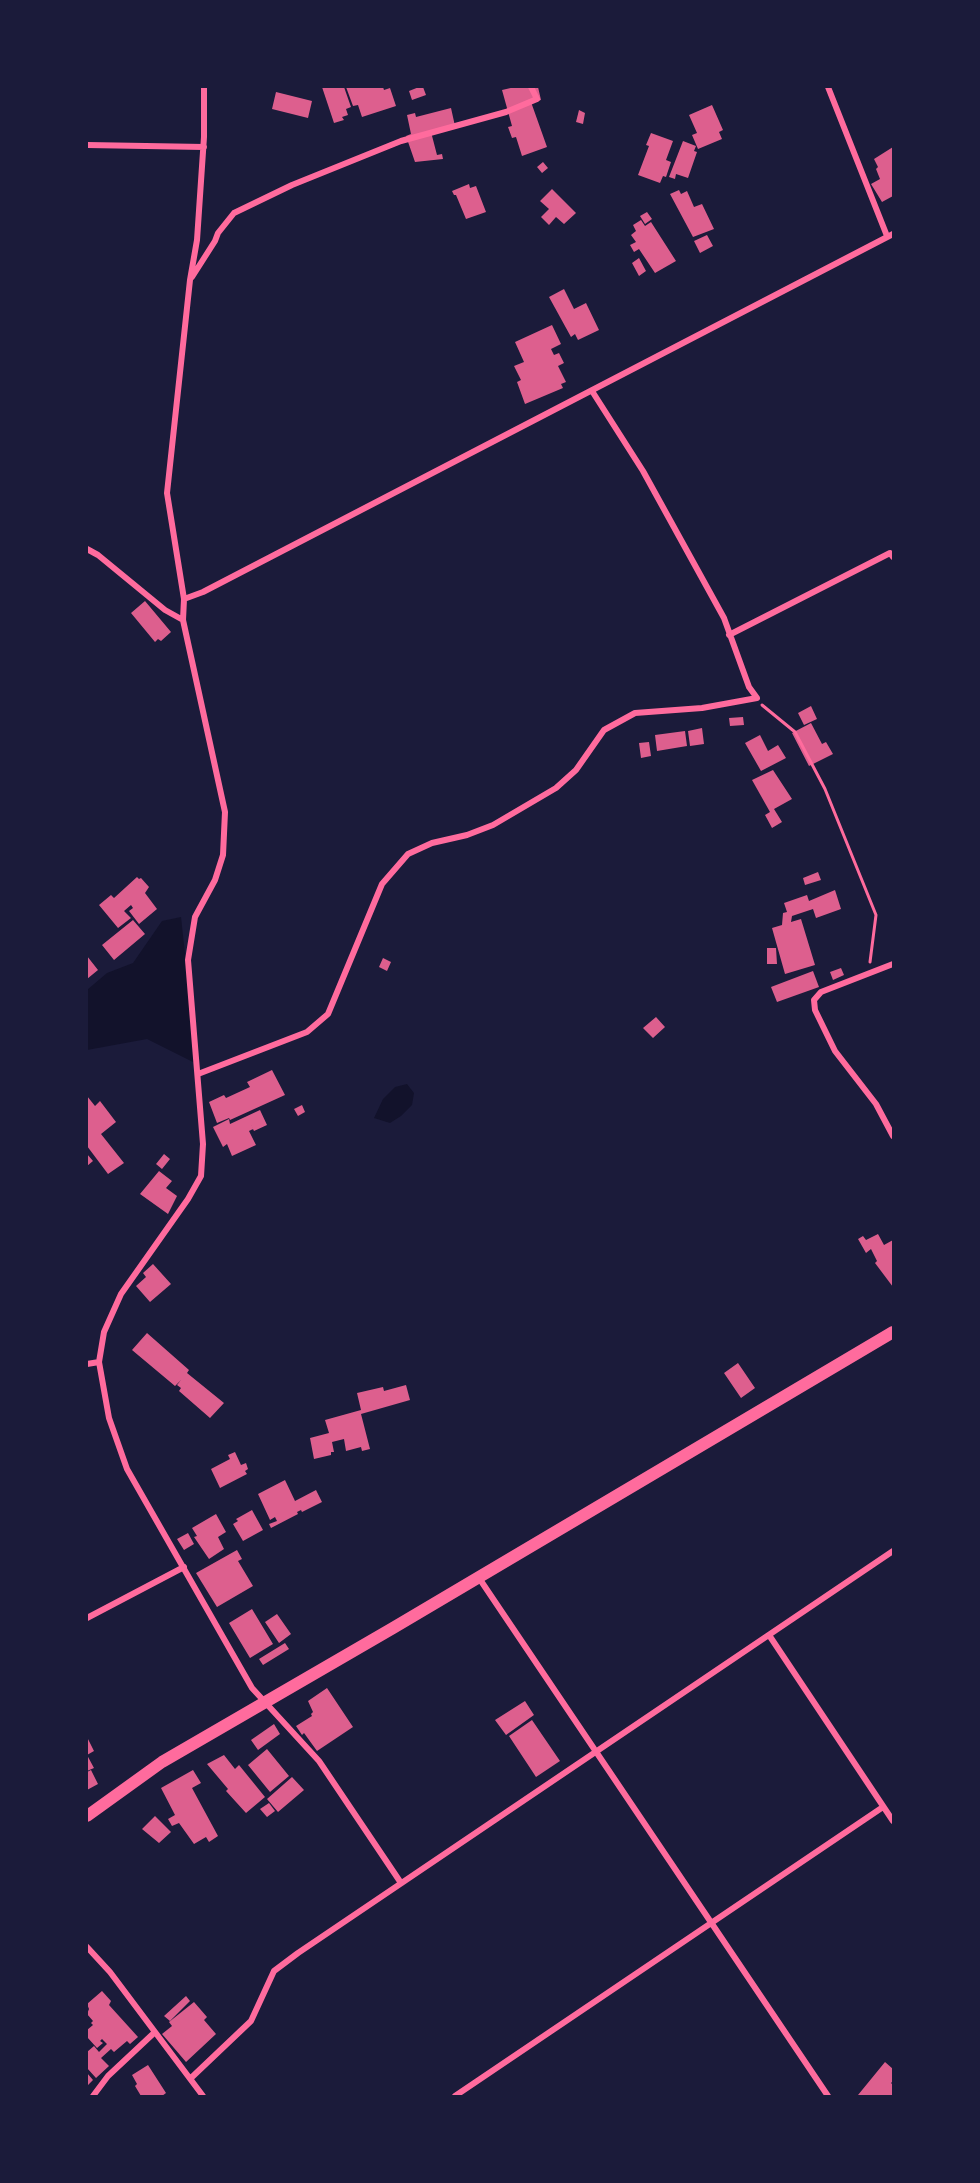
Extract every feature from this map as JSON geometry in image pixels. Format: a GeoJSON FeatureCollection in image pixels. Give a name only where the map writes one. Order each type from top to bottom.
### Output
{"type":"FeatureCollection","features":[{"type":"Feature","properties":{"kind":"main road"},"geometry":{"type":"LineString","coordinates":[[87,1816],[162,1762],[893,1332]]}},
{"type":"Feature","properties":{"kind":"street"},"geometry":{"type":"LineString","coordinates":[[204,87],[204,147],[197,240],[190,280],[167,493],[184,599],[183,620],[225,812],[223,855],[215,880],[195,917],[188,960],[203,1144],[201,1176],[188,1200],[121,1294],[104,1332],[99,1362],[109,1418],[127,1469],[252,1688],[319,1761],[401,1883]]}},
{"type":"Feature","properties":{"kind":"street"},"geometry":{"type":"LineString","coordinates":[[190,280],[216,241],[218,233],[234,213],[292,185],[401,141],[506,112],[537,99],[531,87]]}},
{"type":"Feature","properties":{"kind":"street"},"geometry":{"type":"LineString","coordinates":[[184,599],[203,592],[592,392],[890,235],[828,87]]}},
{"type":"Feature","properties":{"kind":"street"},"geometry":{"type":"LineString","coordinates":[[87,145],[204,147]]}},
{"type":"Feature","properties":{"kind":"street"},"geometry":{"type":"LineString","coordinates":[[198,1074],[307,1032],[328,1014],[382,884],[408,854],[432,843],[467,835],[493,825],[556,788],[576,770],[604,730],[635,713],[702,708],[757,698],[749,687],[724,618],[643,471],[592,392]]}},
{"type":"Feature","properties":{"kind":"street"},"geometry":{"type":"LineString","coordinates":[[87,549],[98,555],[165,610],[183,620]]}},
{"type":"Feature","properties":{"kind":"street"},"geometry":{"type":"LineString","coordinates":[[729,635],[890,553],[893,557]]}},
{"type":"Feature","properties":{"kind":"street"},"geometry":{"type":"LineString","coordinates":[[893,964],[821,992],[814,1000],[815,1010],[834,1051],[876,1104],[893,1136]]}},
{"type":"Feature","properties":{"kind":"street"},"geometry":{"type":"LineString","coordinates":[[87,1364],[99,1362]]}},
{"type":"Feature","properties":{"kind":"street"},"geometry":{"type":"LineString","coordinates":[[191,2078],[251,2021],[274,1971],[595,1751],[893,1551]]}},
{"type":"Feature","properties":{"kind":"street"},"geometry":{"type":"LineString","coordinates":[[87,1618],[184,1566]]}},
{"type":"Feature","properties":{"kind":"street"},"geometry":{"type":"LineString","coordinates":[[478,1578],[828,2096]]}},
{"type":"Feature","properties":{"kind":"street"},"geometry":{"type":"LineString","coordinates":[[769,1635],[893,1821]]}},
{"type":"Feature","properties":{"kind":"street"},"geometry":{"type":"LineString","coordinates":[[455,2096],[883,1807]]}},
{"type":"Feature","properties":{"kind":"street"},"geometry":{"type":"LineString","coordinates":[[87,1947],[110,1972],[203,2096]]}},
{"type":"Feature","properties":{"kind":"street"},"geometry":{"type":"LineString","coordinates":[[93,2096],[108,2076],[155,2032]]}},
{"type":"Feature","properties":{"kind":"path"},"geometry":{"type":"LineString","coordinates":[[757,698],[760,704],[795,732],[825,789],[838,820],[876,915],[868,973]]}},
{"type":"Feature","properties":{"kind":"shaded area"},"geometry":{"type":"Polygon","coordinates":[[[181,917],[197,1064],[147,1039],[87,1050],[87,990],[107,973],[133,963],[162,921],[181,917]]]}},
{"type":"Feature","properties":{"kind":"shaded area"},"geometry":{"type":"Polygon","coordinates":[[[407,1084],[414,1093],[412,1105],[390,1123],[374,1118],[383,1099],[395,1087],[407,1084]]]}},
{"type":"Feature","properties":{"kind":"building"},"geometry":{"type":"Polygon","coordinates":[[[322,87],[344,87],[351,107],[346,109],[348,115],[342,117],[344,120],[334,123],[322,87]]]}},
{"type":"Feature","properties":{"kind":"building"},"geometry":{"type":"Polygon","coordinates":[[[346,87],[383,87],[384,90],[390,88],[396,106],[362,117],[358,105],[353,106],[346,87]]]}},
{"type":"Feature","properties":{"kind":"building"},"geometry":{"type":"Polygon","coordinates":[[[423,87],[426,95],[412,100],[409,91],[423,87]]]}},
{"type":"Feature","properties":{"kind":"building"},"geometry":{"type":"Polygon","coordinates":[[[515,87],[538,87],[541,100],[531,102],[547,147],[522,156],[516,137],[512,138],[508,127],[512,126],[502,90],[515,87]]]}},
{"type":"Feature","properties":{"kind":"building"},"geometry":{"type":"Polygon","coordinates":[[[276,92],[312,101],[308,118],[272,109],[276,92]]]}},
{"type":"Feature","properties":{"kind":"building"},"geometry":{"type":"Polygon","coordinates":[[[712,105],[723,130],[719,132],[722,139],[698,149],[692,135],[697,133],[689,115],[712,105]]]}},
{"type":"Feature","properties":{"kind":"building"},"geometry":{"type":"Polygon","coordinates":[[[451,108],[455,126],[431,132],[437,155],[442,154],[443,159],[415,162],[406,136],[411,134],[407,115],[415,113],[416,117],[451,108]]]}},
{"type":"Feature","properties":{"kind":"building"},"geometry":{"type":"Polygon","coordinates":[[[579,110],[585,113],[583,124],[576,122],[579,110]]]}},
{"type":"Feature","properties":{"kind":"building"},"geometry":{"type":"Polygon","coordinates":[[[651,133],[673,141],[666,160],[671,162],[666,177],[663,176],[660,183],[638,175],[649,146],[646,145],[651,133]]]}},
{"type":"Feature","properties":{"kind":"building"},"geometry":{"type":"Polygon","coordinates":[[[683,141],[696,146],[694,151],[697,152],[688,178],[676,174],[675,179],[669,177],[683,141]]]}},
{"type":"Feature","properties":{"kind":"building"},"geometry":{"type":"Polygon","coordinates":[[[893,147],[893,196],[882,202],[871,184],[880,179],[874,159],[893,147]]]}},
{"type":"Feature","properties":{"kind":"building"},"geometry":{"type":"Polygon","coordinates":[[[543,162],[548,168],[542,173],[537,167],[543,162]]]}},
{"type":"Feature","properties":{"kind":"building"},"geometry":{"type":"Polygon","coordinates":[[[469,184],[470,188],[476,186],[486,212],[466,219],[452,191],[469,184]]]}},
{"type":"Feature","properties":{"kind":"building"},"geometry":{"type":"Polygon","coordinates":[[[552,189],[576,213],[564,224],[556,217],[549,225],[541,217],[549,209],[540,201],[552,189]]]}},
{"type":"Feature","properties":{"kind":"building"},"geometry":{"type":"Polygon","coordinates":[[[679,190],[681,194],[687,191],[694,207],[702,204],[714,229],[693,237],[670,194],[679,190]]]}},
{"type":"Feature","properties":{"kind":"building"},"geometry":{"type":"Polygon","coordinates":[[[647,212],[652,219],[645,224],[640,216],[647,212]]]}},
{"type":"Feature","properties":{"kind":"building"},"geometry":{"type":"Polygon","coordinates":[[[641,220],[645,226],[651,222],[676,261],[655,273],[639,249],[634,252],[630,245],[636,242],[631,235],[636,231],[633,225],[641,220]]]}},
{"type":"Feature","properties":{"kind":"building"},"geometry":{"type":"Polygon","coordinates":[[[707,235],[713,246],[700,253],[694,241],[707,235]]]}},
{"type":"Feature","properties":{"kind":"building"},"geometry":{"type":"Polygon","coordinates":[[[639,258],[646,271],[639,276],[632,263],[639,258]]]}},
{"type":"Feature","properties":{"kind":"building"},"geometry":{"type":"Polygon","coordinates":[[[564,289],[574,309],[586,303],[599,330],[578,340],[575,334],[571,337],[549,297],[564,289]]]}},
{"type":"Feature","properties":{"kind":"building"},"geometry":{"type":"Polygon","coordinates":[[[552,325],[561,344],[551,349],[554,355],[559,353],[564,363],[558,366],[566,382],[561,384],[563,388],[525,404],[517,382],[521,380],[514,366],[524,362],[515,342],[552,325]]]}},
{"type":"Feature","properties":{"kind":"building"},"geometry":{"type":"Polygon","coordinates":[[[145,601],[171,632],[161,641],[158,639],[155,642],[131,613],[145,601]]]}},
{"type":"Feature","properties":{"kind":"building"},"geometry":{"type":"Polygon","coordinates":[[[811,706],[817,719],[804,725],[798,713],[811,706]]]}},
{"type":"Feature","properties":{"kind":"building"},"geometry":{"type":"Polygon","coordinates":[[[743,717],[744,725],[730,726],[729,718],[743,717]]]}},
{"type":"Feature","properties":{"kind":"building"},"geometry":{"type":"Polygon","coordinates":[[[811,723],[822,744],[826,742],[833,754],[809,766],[792,733],[811,723]]]}},
{"type":"Feature","properties":{"kind":"building"},"geometry":{"type":"Polygon","coordinates":[[[702,728],[704,744],[690,746],[688,731],[702,728]]]}},
{"type":"Feature","properties":{"kind":"building"},"geometry":{"type":"Polygon","coordinates":[[[685,731],[687,746],[657,751],[655,735],[685,731]]]}},
{"type":"Feature","properties":{"kind":"building"},"geometry":{"type":"Polygon","coordinates":[[[760,735],[768,751],[778,745],[786,758],[761,771],[745,743],[760,735]]]}},
{"type":"Feature","properties":{"kind":"building"},"geometry":{"type":"Polygon","coordinates":[[[649,742],[651,756],[641,758],[639,743],[649,742]]]}},
{"type":"Feature","properties":{"kind":"building"},"geometry":{"type":"Polygon","coordinates":[[[773,770],[792,799],[774,809],[782,822],[772,828],[765,815],[770,812],[752,780],[773,770]]]}},
{"type":"Feature","properties":{"kind":"building"},"geometry":{"type":"Polygon","coordinates":[[[818,872],[821,880],[805,885],[803,878],[818,872]]]}},
{"type":"Feature","properties":{"kind":"building"},"geometry":{"type":"Polygon","coordinates":[[[137,877],[149,887],[145,893],[157,909],[139,924],[129,911],[133,908],[131,905],[124,911],[131,918],[118,928],[99,905],[111,895],[114,898],[137,877]]]}},
{"type":"Feature","properties":{"kind":"building"},"geometry":{"type":"Polygon","coordinates":[[[835,890],[841,909],[816,918],[813,909],[792,916],[791,922],[801,919],[815,965],[785,974],[772,928],[782,925],[783,913],[787,912],[784,903],[807,895],[809,901],[835,890]]]}},
{"type":"Feature","properties":{"kind":"building"},"geometry":{"type":"Polygon","coordinates":[[[133,920],[145,934],[114,960],[102,945],[133,920]]]}},
{"type":"Feature","properties":{"kind":"building"},"geometry":{"type":"Polygon","coordinates":[[[767,948],[776,948],[777,964],[767,964],[767,948]]]}},
{"type":"Feature","properties":{"kind":"building"},"geometry":{"type":"Polygon","coordinates":[[[87,956],[98,970],[87,979],[87,956]]]}},
{"type":"Feature","properties":{"kind":"building"},"geometry":{"type":"Polygon","coordinates":[[[383,958],[391,962],[387,971],[379,967],[383,958]]]}},
{"type":"Feature","properties":{"kind":"building"},"geometry":{"type":"Polygon","coordinates":[[[841,968],[844,975],[833,980],[830,972],[841,968]]]}},
{"type":"Feature","properties":{"kind":"building"},"geometry":{"type":"Polygon","coordinates":[[[813,971],[819,987],[777,1002],[771,987],[813,971]]]}},
{"type":"Feature","properties":{"kind":"building"},"geometry":{"type":"Polygon","coordinates":[[[656,1017],[665,1027],[653,1038],[643,1028],[656,1017]]]}},
{"type":"Feature","properties":{"kind":"building"},"geometry":{"type":"Polygon","coordinates":[[[272,1070],[285,1095],[230,1120],[229,1118],[217,1123],[209,1102],[224,1095],[226,1098],[250,1087],[247,1082],[272,1070]]]}},
{"type":"Feature","properties":{"kind":"building"},"geometry":{"type":"Polygon","coordinates":[[[87,1096],[95,1106],[100,1101],[116,1122],[101,1134],[124,1163],[108,1174],[87,1146],[87,1096]]]}},
{"type":"Feature","properties":{"kind":"building"},"geometry":{"type":"Polygon","coordinates":[[[302,1105],[305,1112],[298,1116],[294,1109],[302,1105]]]}},
{"type":"Feature","properties":{"kind":"building"},"geometry":{"type":"Polygon","coordinates":[[[260,1110],[267,1125],[254,1131],[253,1129],[249,1131],[256,1145],[232,1156],[227,1144],[223,1147],[213,1127],[229,1119],[230,1124],[260,1110]]]}},
{"type":"Feature","properties":{"kind":"building"},"geometry":{"type":"Polygon","coordinates":[[[87,1154],[93,1161],[87,1166],[87,1154]]]}},
{"type":"Feature","properties":{"kind":"building"},"geometry":{"type":"Polygon","coordinates":[[[164,1154],[170,1159],[162,1169],[156,1164],[164,1154]]]}},
{"type":"Feature","properties":{"kind":"building"},"geometry":{"type":"Polygon","coordinates":[[[159,1171],[172,1181],[166,1188],[177,1196],[168,1214],[140,1194],[159,1171]]]}},
{"type":"Feature","properties":{"kind":"building"},"geometry":{"type":"Polygon","coordinates":[[[878,1234],[884,1245],[893,1240],[893,1287],[875,1263],[877,1261],[871,1249],[866,1253],[858,1239],[863,1236],[866,1240],[878,1234]]]}},
{"type":"Feature","properties":{"kind":"building"},"geometry":{"type":"Polygon","coordinates":[[[153,1264],[171,1284],[150,1302],[136,1286],[146,1277],[143,1273],[153,1264]]]}},
{"type":"Feature","properties":{"kind":"building"},"geometry":{"type":"Polygon","coordinates":[[[147,1333],[189,1370],[187,1373],[224,1403],[210,1418],[179,1391],[181,1388],[177,1385],[181,1380],[175,1386],[132,1350],[147,1333]]]}},
{"type":"Feature","properties":{"kind":"building"},"geometry":{"type":"Polygon","coordinates":[[[738,1363],[755,1388],[741,1398],[724,1373],[738,1363]]]}},
{"type":"Feature","properties":{"kind":"building"},"geometry":{"type":"Polygon","coordinates":[[[406,1385],[410,1400],[361,1414],[370,1449],[362,1451],[361,1447],[346,1451],[344,1439],[332,1442],[334,1452],[331,1452],[331,1455],[314,1459],[310,1438],[329,1433],[325,1420],[361,1410],[357,1393],[383,1387],[384,1391],[406,1385]]]}},
{"type":"Feature","properties":{"kind":"building"},"geometry":{"type":"Polygon","coordinates":[[[235,1452],[241,1465],[246,1463],[247,1474],[220,1488],[211,1469],[230,1459],[228,1455],[235,1452]]]}},
{"type":"Feature","properties":{"kind":"building"},"geometry":{"type":"Polygon","coordinates":[[[285,1480],[295,1501],[316,1490],[322,1502],[302,1512],[301,1510],[297,1512],[298,1514],[271,1528],[269,1524],[277,1521],[275,1517],[270,1520],[258,1494],[285,1480]]]}},
{"type":"Feature","properties":{"kind":"building"},"geometry":{"type":"Polygon","coordinates":[[[252,1510],[263,1530],[243,1541],[233,1524],[238,1521],[236,1519],[252,1510]]]}},
{"type":"Feature","properties":{"kind":"building"},"geometry":{"type":"Polygon","coordinates":[[[216,1514],[226,1532],[218,1537],[224,1549],[209,1559],[194,1537],[197,1536],[192,1528],[216,1514]]]}},
{"type":"Feature","properties":{"kind":"building"},"geometry":{"type":"Polygon","coordinates":[[[188,1533],[194,1544],[184,1550],[177,1539],[188,1533]]]}},
{"type":"Feature","properties":{"kind":"building"},"geometry":{"type":"Polygon","coordinates":[[[237,1550],[242,1559],[238,1561],[253,1586],[217,1607],[196,1573],[237,1550]]]}},
{"type":"Feature","properties":{"kind":"building"},"geometry":{"type":"Polygon","coordinates":[[[252,1609],[273,1644],[250,1658],[229,1623],[252,1609]]]}},
{"type":"Feature","properties":{"kind":"building"},"geometry":{"type":"Polygon","coordinates":[[[277,1614],[291,1634],[279,1643],[265,1622],[277,1614]]]}},
{"type":"Feature","properties":{"kind":"building"},"geometry":{"type":"Polygon","coordinates":[[[285,1643],[289,1649],[263,1665],[259,1659],[285,1643]]]}},
{"type":"Feature","properties":{"kind":"building"},"geometry":{"type":"Polygon","coordinates":[[[327,1688],[353,1727],[317,1751],[296,1726],[312,1716],[313,1712],[308,1701],[327,1688]]]}},
{"type":"Feature","properties":{"kind":"building"},"geometry":{"type":"Polygon","coordinates":[[[525,1701],[534,1715],[506,1735],[495,1720],[525,1701]]]}},
{"type":"Feature","properties":{"kind":"building"},"geometry":{"type":"Polygon","coordinates":[[[532,1720],[560,1761],[536,1777],[509,1736],[532,1720]]]}},
{"type":"Feature","properties":{"kind":"building"},"geometry":{"type":"Polygon","coordinates":[[[274,1724],[280,1734],[258,1750],[251,1740],[274,1724]]]}},
{"type":"Feature","properties":{"kind":"building"},"geometry":{"type":"Polygon","coordinates":[[[87,1737],[94,1751],[87,1755],[87,1737]]]}},
{"type":"Feature","properties":{"kind":"building"},"geometry":{"type":"Polygon","coordinates":[[[267,1749],[289,1776],[270,1792],[248,1765],[267,1749]]]}},
{"type":"Feature","properties":{"kind":"building"},"geometry":{"type":"Polygon","coordinates":[[[87,1755],[94,1768],[87,1771],[87,1755]]]}},
{"type":"Feature","properties":{"kind":"building"},"geometry":{"type":"Polygon","coordinates":[[[224,1755],[235,1769],[239,1765],[265,1797],[246,1813],[226,1791],[228,1789],[207,1764],[224,1755]]]}},
{"type":"Feature","properties":{"kind":"building"},"geometry":{"type":"Polygon","coordinates":[[[91,1770],[98,1784],[87,1790],[87,1772],[91,1770]]]}},
{"type":"Feature","properties":{"kind":"building"},"geometry":{"type":"Polygon","coordinates":[[[193,1770],[201,1783],[192,1788],[218,1836],[209,1842],[206,1837],[194,1844],[179,1823],[172,1826],[168,1819],[175,1815],[161,1788],[193,1770]]]}},
{"type":"Feature","properties":{"kind":"building"},"geometry":{"type":"Polygon","coordinates":[[[292,1777],[304,1790],[278,1812],[267,1799],[292,1777]]]}},
{"type":"Feature","properties":{"kind":"building"},"geometry":{"type":"Polygon","coordinates":[[[269,1803],[275,1811],[267,1817],[260,1809],[269,1803]]]}},
{"type":"Feature","properties":{"kind":"building"},"geometry":{"type":"Polygon","coordinates":[[[155,1816],[171,1832],[159,1843],[142,1829],[155,1816]]]}},
{"type":"Feature","properties":{"kind":"building"},"geometry":{"type":"Polygon","coordinates":[[[102,1991],[111,2001],[109,2005],[138,2037],[130,2044],[127,2041],[114,2052],[111,2049],[101,2058],[109,2066],[96,2078],[87,2068],[87,2052],[94,2046],[99,2052],[107,2044],[102,2039],[100,2041],[103,2043],[97,2048],[87,2037],[87,2030],[93,2025],[91,2023],[93,2021],[87,2014],[89,2009],[87,2004],[102,1991]]]}},
{"type":"Feature","properties":{"kind":"building"},"geometry":{"type":"Polygon","coordinates":[[[186,1996],[190,2001],[170,2021],[164,2016],[186,1996]]]}},
{"type":"Feature","properties":{"kind":"building"},"geometry":{"type":"Polygon","coordinates":[[[194,2002],[207,2017],[204,2020],[216,2034],[186,2062],[162,2034],[172,2026],[169,2022],[194,2002]]]}},
{"type":"Feature","properties":{"kind":"building"},"geometry":{"type":"Polygon","coordinates":[[[885,2062],[893,2069],[891,2083],[893,2096],[859,2096],[858,2095],[885,2062]]]}},
{"type":"Feature","properties":{"kind":"building"},"geometry":{"type":"Polygon","coordinates":[[[148,2065],[166,2093],[162,2096],[141,2096],[135,2086],[137,2084],[132,2075],[148,2065]]]}},
{"type":"Feature","properties":{"kind":"building"},"geometry":{"type":"Polygon","coordinates":[[[87,2073],[93,2080],[87,2086],[87,2073]]]}}]}
